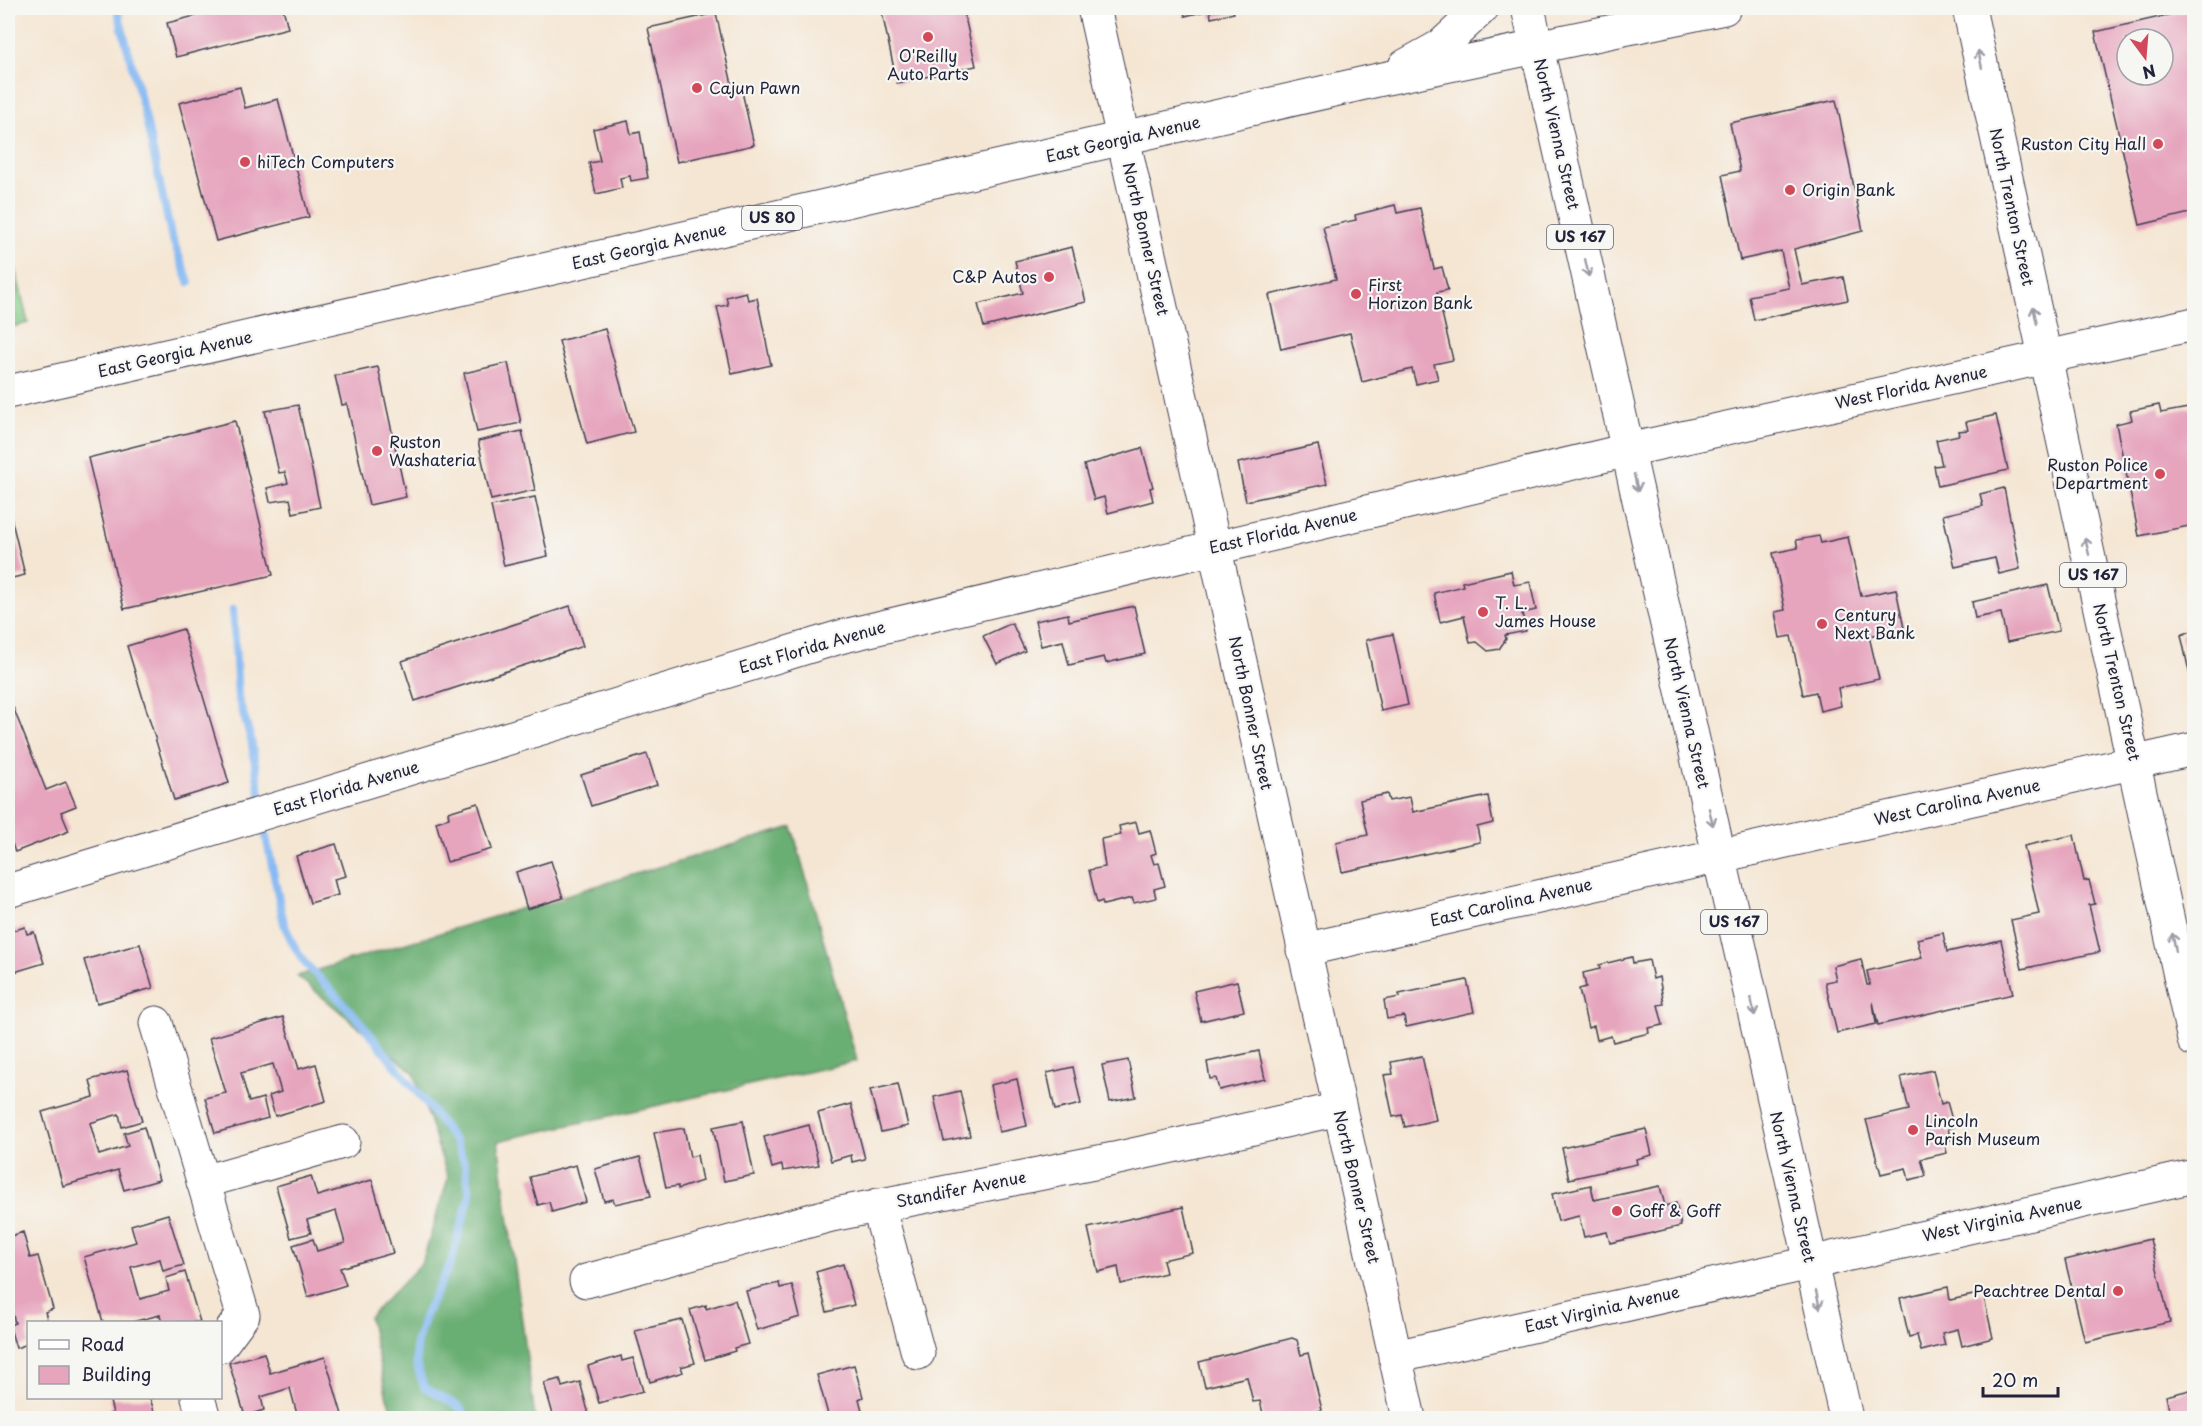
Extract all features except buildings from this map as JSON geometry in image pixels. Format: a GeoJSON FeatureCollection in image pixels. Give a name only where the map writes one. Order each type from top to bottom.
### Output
{"type":"FeatureCollection","features":[{"type":"Feature","properties":{"kind":"main road","name":"North Bonner Street"},"geometry":{"type":"LineString","coordinates":[[1094,8],[1409,1419]]}},
{"type":"Feature","properties":{"kind":"main road"},"geometry":{"type":"LineString","coordinates":[[1378,80],[1441,46],[1482,8]]}},
{"type":"Feature","properties":{"kind":"main road","name":"North Vienna Street"},"geometry":{"type":"LineString","coordinates":[[1528,8],[1846,1419]]}},
{"type":"Feature","properties":{"kind":"main road","name":"US 80"},"geometry":{"type":"LineString","coordinates":[[1537,48],[1724,8]]}},
{"type":"Feature","properties":{"kind":"main road","name":"North Trenton Street"},"geometry":{"type":"LineString","coordinates":[[1969,8],[2194,1040]]}},
{"type":"Feature","properties":{"kind":"main road","name":"East Georgia Avenue"},"geometry":{"type":"LineString","coordinates":[[8,392],[1378,80],[1537,48]]}},
{"type":"Feature","properties":{"kind":"main road","name":"West Florida Avenue"},"geometry":{"type":"LineString","coordinates":[[1628,450],[2194,324]]}},
{"type":"Feature","properties":{"kind":"main road","name":"East Florida Avenue"},"geometry":{"type":"LineString","coordinates":[[8,891],[840,637],[1215,546],[1628,450]]}},
{"type":"Feature","properties":{"kind":"main road","name":"West Carolina Avenue"},"geometry":{"type":"LineString","coordinates":[[1719,854],[2194,749]]}},
{"type":"Feature","properties":{"kind":"main road","name":"East Carolina Avenue"},"geometry":{"type":"LineString","coordinates":[[1304,950],[1719,854]]}},
{"type":"Feature","properties":{"kind":"main road"},"geometry":{"type":"LineString","coordinates":[[156,1023],[243,1315],[222,1343]]}},
{"type":"Feature","properties":{"kind":"main road","name":"Standifer Avenue"},"geometry":{"type":"LineString","coordinates":[[586,1281],[831,1215],[1114,1159],[1339,1109]]}},
{"type":"Feature","properties":{"kind":"main road"},"geometry":{"type":"LineString","coordinates":[[203,1182],[343,1142]]}},
{"type":"Feature","properties":{"kind":"main road","name":"West Virginia Avenue"},"geometry":{"type":"LineString","coordinates":[[1809,1261],[2194,1176]]}},
{"type":"Feature","properties":{"kind":"main road"},"geometry":{"type":"LineString","coordinates":[[878,1205],[918,1353]]}},
{"type":"Feature","properties":{"kind":"main road","name":"East Virginia Avenue"},"geometry":{"type":"LineString","coordinates":[[1395,1357],[1809,1261]]}},
{"type":"Feature","properties":{"kind":"main road"},"geometry":{"type":"LineString","coordinates":[[198,1399],[204,1419]]}},
{"type":"Feature","properties":{"kind":"green space"},"geometry":{"type":"Polygon","coordinates":[[[8,237],[28,323],[8,328],[8,237]]]}},
{"type":"Feature","properties":{"kind":"green space"},"geometry":{"type":"Polygon","coordinates":[[[792,827],[857,1061],[498,1141],[535,1418],[395,1418],[387,1398],[369,1317],[422,1263],[448,1178],[414,1073],[297,976],[792,827]]]}},
{"type":"Feature","properties":{"kind":"waterway"},"geometry":{"type":"LineString","coordinates":[[117,8],[145,115],[171,235],[189,282]]}},
{"type":"Feature","properties":{"kind":"waterway"},"geometry":{"type":"LineString","coordinates":[[233,609],[238,697],[251,739],[260,794]]}},
{"type":"Feature","properties":{"kind":"waterway"},"geometry":{"type":"LineString","coordinates":[[265,832],[284,924],[293,944],[304,962],[359,1020],[429,1107],[456,1143],[465,1164],[470,1195],[451,1262],[425,1315],[416,1345],[416,1363],[424,1387],[458,1406],[467,1418]]}},
{"type":"Feature","properties":{"kind":"place","name":"O'Reilly Auto Parts"},"geometry":{"type":"Point","coordinates":[928,37]}},
{"type":"Feature","properties":{"kind":"place","name":"Cajun Pawn"},"geometry":{"type":"Point","coordinates":[697,88]}},
{"type":"Feature","properties":{"kind":"place","name":"Ruston City Hall"},"geometry":{"type":"Point","coordinates":[2158,144]}},
{"type":"Feature","properties":{"kind":"place","name":"hiTech Computers"},"geometry":{"type":"Point","coordinates":[245,162]}},
{"type":"Feature","properties":{"kind":"place","name":"Origin Bank"},"geometry":{"type":"Point","coordinates":[1790,190]}},
{"type":"Feature","properties":{"kind":"place","name":"C&P Autos"},"geometry":{"type":"Point","coordinates":[1049,277]}},
{"type":"Feature","properties":{"kind":"place","name":"First Horizon Bank"},"geometry":{"type":"Point","coordinates":[1356,294]}},
{"type":"Feature","properties":{"kind":"place","name":"Ruston Washateria"},"geometry":{"type":"Point","coordinates":[377,451]}},
{"type":"Feature","properties":{"kind":"place","name":"Ruston Police Department"},"geometry":{"type":"Point","coordinates":[2160,474]}},
{"type":"Feature","properties":{"kind":"place","name":"T. L. James House"},"geometry":{"type":"Point","coordinates":[1483,612]}},
{"type":"Feature","properties":{"kind":"place","name":"Century Next Bank"},"geometry":{"type":"Point","coordinates":[1822,624]}},
{"type":"Feature","properties":{"kind":"place","name":"Lincoln Parish Museum"},"geometry":{"type":"Point","coordinates":[1913,1130]}},
{"type":"Feature","properties":{"kind":"place","name":"Goff & Goff"},"geometry":{"type":"Point","coordinates":[1617,1211]}},
{"type":"Feature","properties":{"kind":"place","name":"Peachtree Dental"},"geometry":{"type":"Point","coordinates":[2118,1291]}}]}
